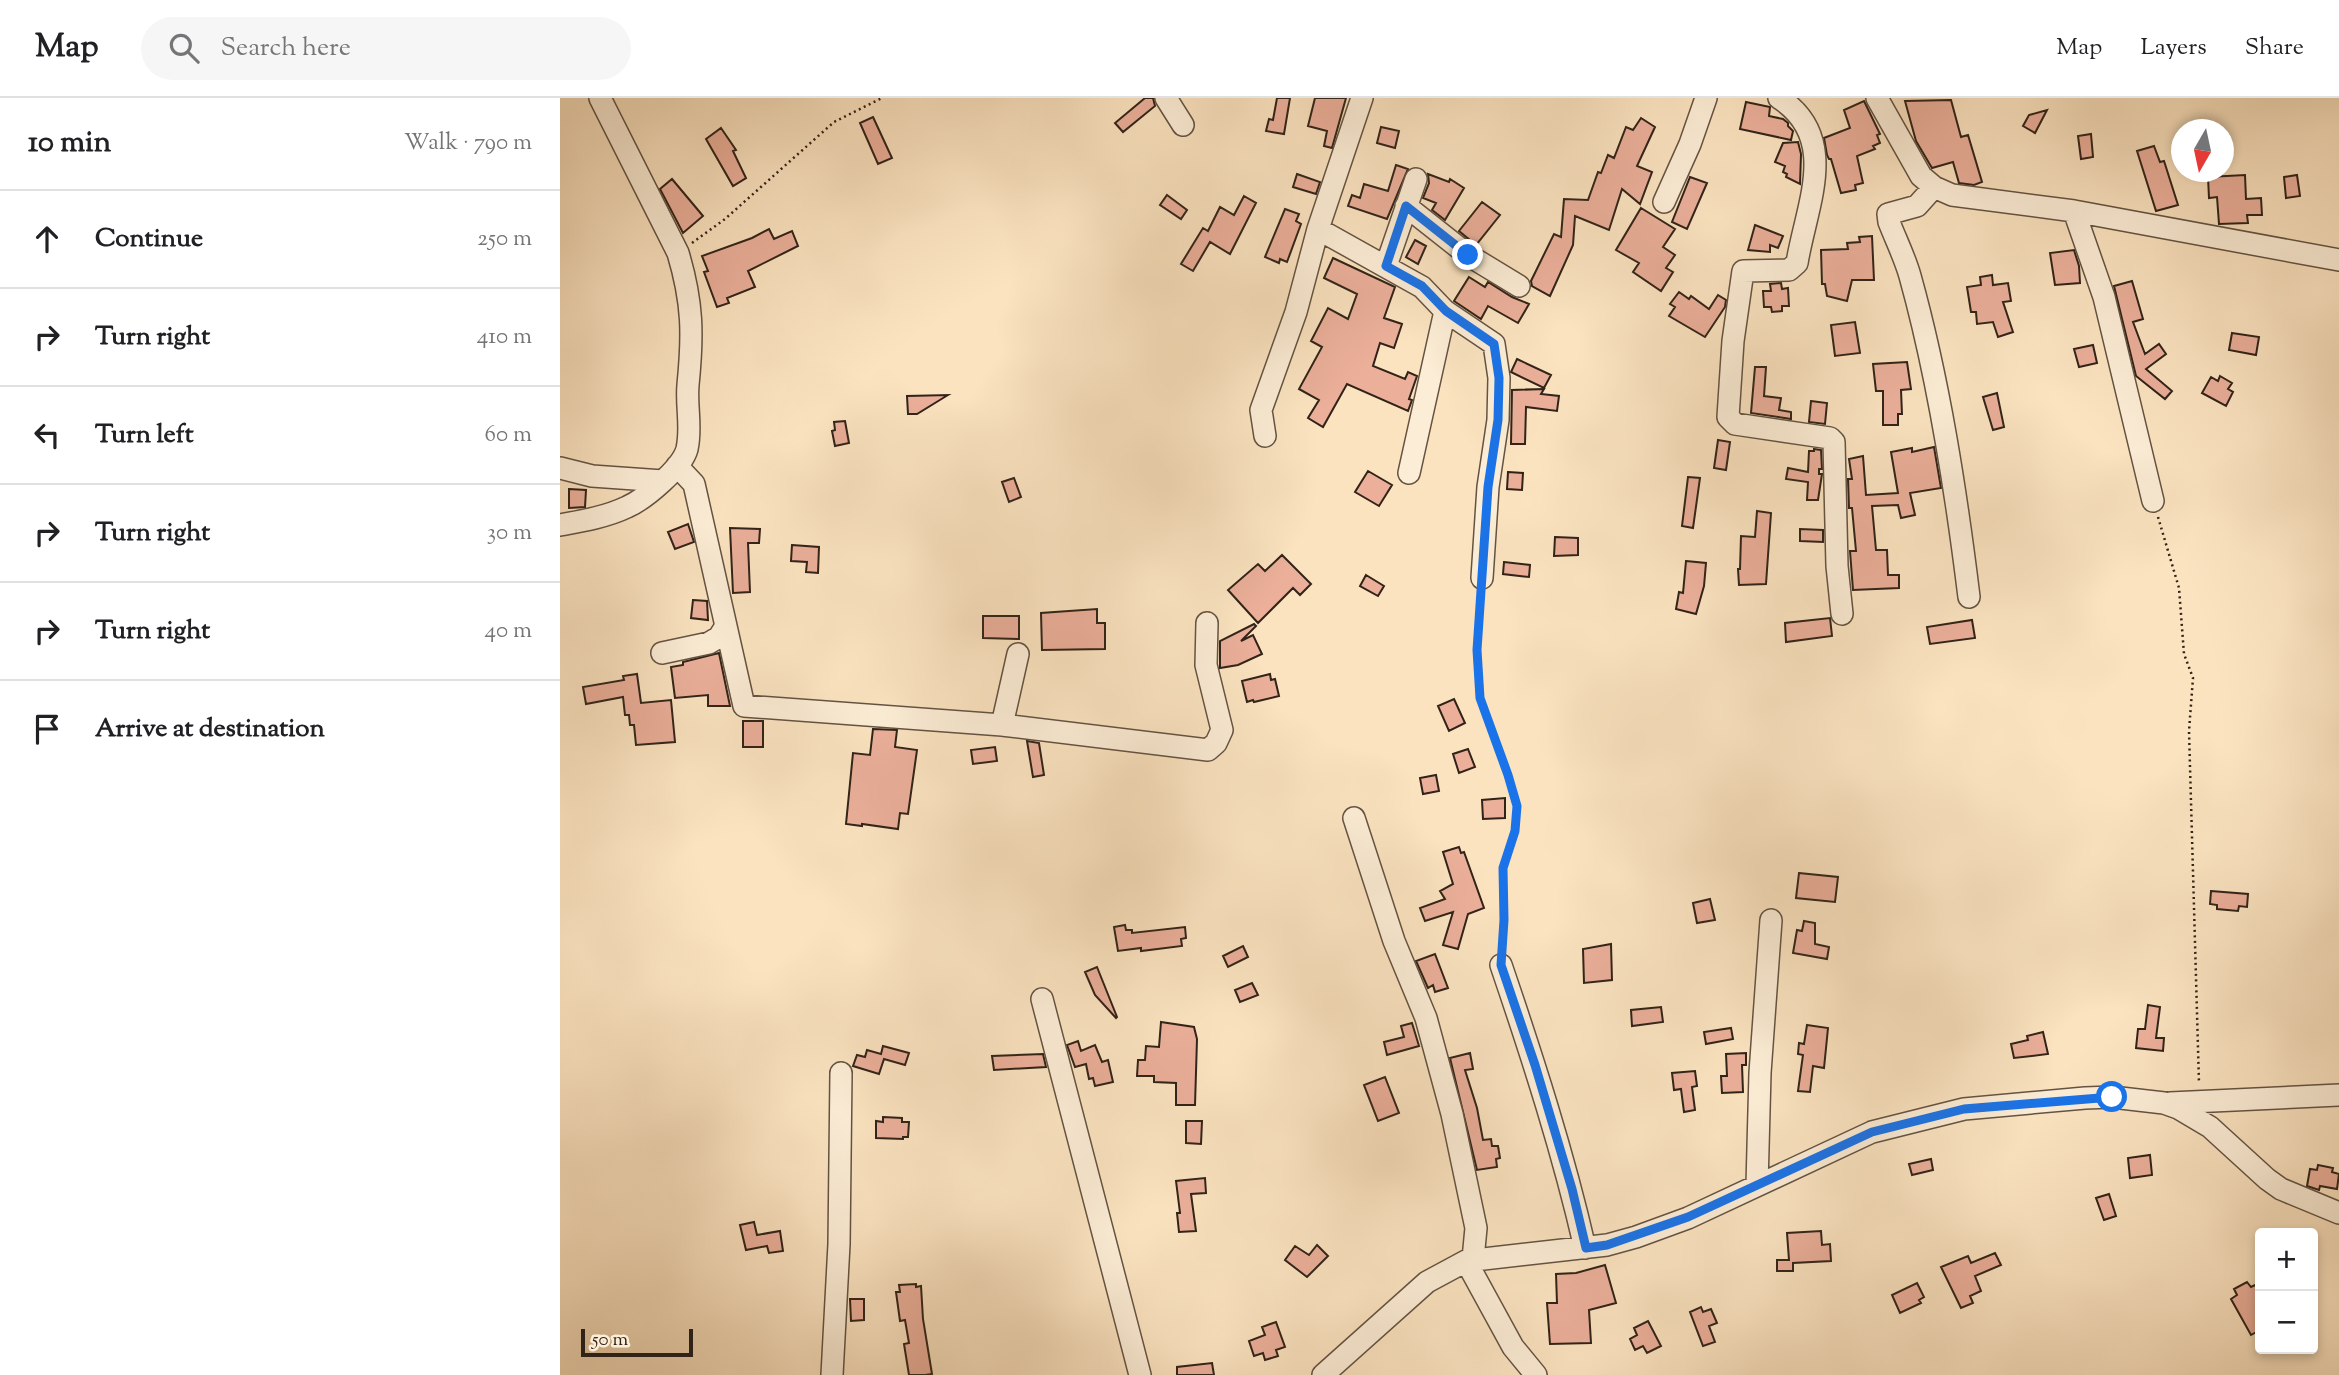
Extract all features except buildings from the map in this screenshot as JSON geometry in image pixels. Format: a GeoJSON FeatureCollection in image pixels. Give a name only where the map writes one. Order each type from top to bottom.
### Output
{"type":"FeatureCollection","features":[{"type":"Feature","properties":{"kind":"street"},"geometry":{"type":"LineString","coordinates":[[560,526],[628,507],[670,474],[687,452],[690,432],[687,397],[693,330],[687,281],[678,253],[600,98]]}},
{"type":"Feature","properties":{"kind":"street"},"geometry":{"type":"LineString","coordinates":[[1166,98],[1183,125]]}},
{"type":"Feature","properties":{"kind":"street"},"geometry":{"type":"LineString","coordinates":[[1265,436],[1261,410],[1296,312],[1318,229],[1362,98]]}},
{"type":"Feature","properties":{"kind":"street"},"geometry":{"type":"LineString","coordinates":[[1664,202],[1690,144],[1706,98]]}},
{"type":"Feature","properties":{"kind":"street"},"geometry":{"type":"LineString","coordinates":[[1779,98],[1805,124],[1816,148],[1816,173],[1797,263],[1789,270],[1743,271],[1733,341],[1728,417],[1734,424],[1829,438],[1835,442],[1837,566],[1842,614]]}},
{"type":"Feature","properties":{"kind":"street"},"geometry":{"type":"LineString","coordinates":[[1877,98],[1921,176],[1934,187],[1952,195],[2074,211],[2339,260]]}},
{"type":"Feature","properties":{"kind":"street"},"geometry":{"type":"LineString","coordinates":[[1386,266],[1416,179]]}},
{"type":"Feature","properties":{"kind":"street"},"geometry":{"type":"LineString","coordinates":[[1934,187],[1917,206],[1888,214],[1910,275],[1939,401],[1969,597]]}},
{"type":"Feature","properties":{"kind":"street"},"geometry":{"type":"LineString","coordinates":[[1406,206],[1468,255],[1519,286]]}},
{"type":"Feature","properties":{"kind":"street"},"geometry":{"type":"LineString","coordinates":[[2074,211],[2104,297],[2153,501]]}},
{"type":"Feature","properties":{"kind":"street"},"geometry":{"type":"LineString","coordinates":[[1318,229],[1422,286],[1446,311],[1494,344],[1499,378],[1498,420],[1488,487],[1482,578]]}},
{"type":"Feature","properties":{"kind":"street"},"geometry":{"type":"LineString","coordinates":[[1409,473],[1446,311]]}},
{"type":"Feature","properties":{"kind":"street"},"geometry":{"type":"LineString","coordinates":[[560,468],[593,476],[670,474],[694,484],[744,706],[1002,725],[1209,750],[1222,730],[1206,665],[1207,623]]}},
{"type":"Feature","properties":{"kind":"street"},"geometry":{"type":"LineString","coordinates":[[662,653],[709,643],[719,637],[726,626]]}},
{"type":"Feature","properties":{"kind":"street"},"geometry":{"type":"LineString","coordinates":[[1002,725],[1018,654]]}},
{"type":"Feature","properties":{"kind":"street"},"geometry":{"type":"LineString","coordinates":[[1354,818],[1394,941],[1426,1018],[1452,1114],[1476,1228],[1469,1260],[1513,1347],[1536,1375]]}},
{"type":"Feature","properties":{"kind":"street"},"geometry":{"type":"LineString","coordinates":[[1757,1185],[1760,1073],[1771,920]]}},
{"type":"Feature","properties":{"kind":"street"},"geometry":{"type":"LineString","coordinates":[[1501,965],[1546,1102],[1586,1248]]}},
{"type":"Feature","properties":{"kind":"street"},"geometry":{"type":"LineString","coordinates":[[1042,999],[1140,1375]]}},
{"type":"Feature","properties":{"kind":"street"},"geometry":{"type":"LineString","coordinates":[[832,1375],[838,1306],[841,1073]]}},
{"type":"Feature","properties":{"kind":"street"},"geometry":{"type":"LineString","coordinates":[[1323,1375],[1427,1282],[1469,1260],[1607,1245],[1662,1227],[1872,1132],[1964,1109],[2085,1098],[2112,1097],[2164,1103],[2339,1096]]}},
{"type":"Feature","properties":{"kind":"street"},"geometry":{"type":"LineString","coordinates":[[2164,1103],[2210,1127],[2266,1179],[2281,1189],[2339,1213]]}},
{"type":"Feature","properties":{"kind":"path"},"geometry":{"type":"LineString","coordinates":[[678,253],[725,219],[834,122],[881,99]]}},
{"type":"Feature","properties":{"kind":"path"},"geometry":{"type":"LineString","coordinates":[[2153,501],[2179,588],[2184,654],[2193,678],[2189,732],[2199,1100]]}},
{"type":"Feature","properties":{"kind":"path"},"geometry":{"type":"LineString","coordinates":[[1482,578],[1477,650],[1480,698],[1517,806],[1515,831],[1503,868],[1501,965]]}},
{"type":"Feature","properties":{"kind":"route"},"geometry":{"type":"LineString","coordinates":[[1468,255],[1406,206],[1386,266],[1422,286],[1446,311],[1494,344],[1499,378],[1498,420],[1488,487],[1477,650],[1480,698],[1517,806],[1515,831],[1503,868],[1501,965],[1535,1065],[1572,1189],[1586,1248],[1636,1237],[1688,1217],[1872,1132],[1964,1109],[2112,1097]]}}]}
